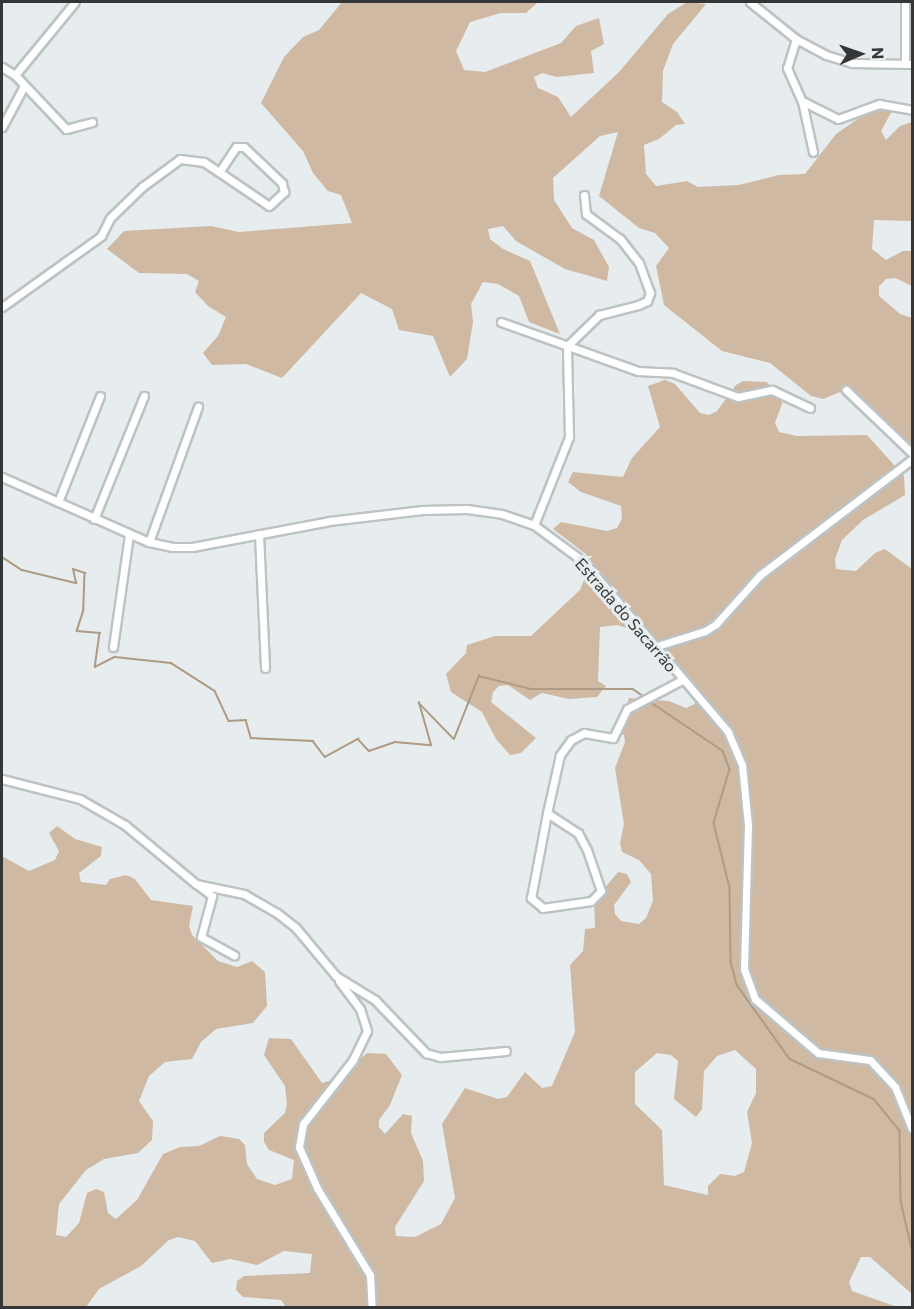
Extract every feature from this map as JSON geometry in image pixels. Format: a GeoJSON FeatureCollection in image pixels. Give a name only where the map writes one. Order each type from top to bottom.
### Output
{"type":"FeatureCollection","features":[{"type":"Feature","properties":{"kind":"street"},"geometry":{"type":"LineString","coordinates":[[15,75],[75,2]]}},
{"type":"Feature","properties":{"kind":"street"},"geometry":{"type":"LineString","coordinates":[[750,2],[796,39],[826,55],[853,63],[909,64],[905,2]]}},
{"type":"Feature","properties":{"kind":"street"},"geometry":{"type":"LineString","coordinates":[[796,39],[787,68],[802,101],[813,152]]}},
{"type":"Feature","properties":{"kind":"street"},"geometry":{"type":"LineString","coordinates":[[2,67],[15,75],[66,129],[92,122]]}},
{"type":"Feature","properties":{"kind":"street"},"geometry":{"type":"LineString","coordinates":[[2,127],[24,86]]}},
{"type":"Feature","properties":{"kind":"street"},"geometry":{"type":"LineString","coordinates":[[802,101],[838,120],[879,104],[912,110]]}},
{"type":"Feature","properties":{"kind":"street"},"geometry":{"type":"LineString","coordinates":[[2,307],[101,236],[110,218],[134,195],[180,159],[193,158],[219,172],[269,206],[274,206],[285,188],[244,147],[236,147],[219,172]]}},
{"type":"Feature","properties":{"kind":"street"},"geometry":{"type":"LineString","coordinates":[[534,525],[568,437],[567,346],[599,315],[638,305],[647,301],[650,293],[639,263],[620,239],[586,214],[584,195]]}},
{"type":"Feature","properties":{"kind":"street"},"geometry":{"type":"LineString","coordinates":[[501,322],[638,371],[673,373],[738,397],[772,390],[810,408]]}},
{"type":"Feature","properties":{"kind":"street"},"geometry":{"type":"LineString","coordinates":[[846,390],[912,453]]}},
{"type":"Feature","properties":{"kind":"street"},"geometry":{"type":"LineString","coordinates":[[58,502],[100,396]]}},
{"type":"Feature","properties":{"kind":"street"},"geometry":{"type":"LineString","coordinates":[[94,519],[144,396]]}},
{"type":"Feature","properties":{"kind":"street"},"geometry":{"type":"LineString","coordinates":[[149,543],[198,407]]}},
{"type":"Feature","properties":{"kind":"street"},"geometry":{"type":"LineString","coordinates":[[654,647],[716,624],[760,575],[912,459]]}},
{"type":"Feature","properties":{"kind":"street","name":"Estrada do Sacarrão"},"geometry":{"type":"LineString","coordinates":[[2,477],[149,543],[192,547],[329,521],[422,510],[467,509],[502,514],[534,525],[584,562],[728,732],[742,765],[748,825],[744,969],[748,986],[755,999],[818,1053],[870,1060],[892,1082],[912,1129]]}},
{"type":"Feature","properties":{"kind":"street"},"geometry":{"type":"LineString","coordinates":[[113,647],[129,534]]}},
{"type":"Feature","properties":{"kind":"street"},"geometry":{"type":"LineString","coordinates":[[259,534],[265,668]]}},
{"type":"Feature","properties":{"kind":"street"},"geometry":{"type":"LineString","coordinates":[[547,813],[578,833],[587,850],[601,891],[591,901],[543,908],[531,898],[547,813],[560,755],[570,740],[595,733],[613,738],[627,709],[682,680]]}},
{"type":"Feature","properties":{"kind":"street"},"geometry":{"type":"LineString","coordinates":[[2,779],[57,791],[102,810],[212,896],[201,937],[234,955]]}},
{"type":"Feature","properties":{"kind":"street"},"geometry":{"type":"LineString","coordinates":[[196,884],[244,894],[277,913],[297,928],[360,1009],[366,1031],[353,1060],[303,1124],[299,1147],[316,1188],[369,1275],[372,1308]]}},
{"type":"Feature","properties":{"kind":"street"},"geometry":{"type":"LineString","coordinates":[[336,976],[375,1000],[433,1057],[506,1051]]}},
{"type":"Feature","properties":{"kind":"shaded area"},"geometry":{"type":"Polygon","coordinates":[[[342,2],[538,2],[526,13],[501,13],[470,22],[456,51],[464,70],[485,72],[561,43],[576,26],[599,18],[604,44],[591,51],[594,73],[557,77],[542,73],[534,77],[538,88],[558,97],[571,117],[619,72],[668,14],[687,2],[706,4],[673,44],[663,71],[662,102],[677,112],[685,124],[676,125],[659,139],[644,145],[646,174],[656,186],[687,181],[698,187],[739,185],[779,175],[805,174],[836,134],[872,109],[894,107],[881,131],[886,140],[900,126],[912,122],[912,221],[874,220],[872,249],[886,260],[903,251],[912,251],[912,286],[895,278],[886,279],[879,286],[879,296],[900,314],[912,318],[912,461],[905,438],[892,435],[857,398],[840,392],[823,399],[811,396],[770,363],[722,351],[664,305],[656,266],[669,248],[655,233],[639,228],[599,196],[618,132],[600,136],[553,178],[554,200],[572,228],[594,240],[609,267],[607,281],[565,269],[516,241],[503,226],[488,229],[490,239],[503,249],[530,261],[560,334],[529,322],[519,296],[498,284],[483,282],[471,304],[473,322],[467,359],[450,377],[433,336],[399,330],[392,309],[361,293],[282,378],[246,364],[212,365],[203,353],[218,336],[226,317],[208,306],[195,292],[199,281],[187,274],[139,273],[107,249],[124,231],[211,226],[239,232],[352,223],[341,195],[328,191],[313,173],[303,151],[261,103],[284,57],[303,37],[319,30],[342,2]]]}},
{"type":"Feature","properties":{"kind":"shaded area"},"geometry":{"type":"Polygon","coordinates":[[[665,380],[675,384],[700,413],[709,415],[717,411],[736,385],[743,381],[766,382],[781,394],[782,404],[775,423],[779,432],[797,436],[867,435],[904,476],[905,495],[863,520],[842,540],[835,559],[836,569],[856,571],[875,553],[885,549],[912,569],[912,1294],[870,1257],[861,1257],[849,1282],[852,1291],[897,1307],[286,1307],[281,1300],[243,1297],[236,1290],[237,1281],[244,1276],[310,1273],[312,1254],[284,1251],[257,1265],[230,1259],[212,1263],[195,1241],[178,1237],[169,1240],[141,1266],[99,1289],[86,1307],[2,1307],[2,856],[29,871],[55,860],[59,851],[49,833],[57,826],[75,839],[102,847],[101,856],[79,873],[81,882],[106,885],[110,879],[126,875],[135,879],[151,900],[193,906],[189,926],[192,935],[218,961],[237,967],[252,961],[265,972],[267,1006],[253,1023],[216,1029],[201,1042],[192,1059],[165,1062],[149,1076],[139,1101],[153,1121],[152,1140],[138,1153],[104,1159],[86,1170],[59,1204],[56,1235],[66,1237],[79,1223],[87,1193],[96,1189],[104,1192],[108,1213],[116,1219],[137,1200],[163,1154],[180,1147],[199,1146],[220,1136],[239,1139],[245,1145],[247,1164],[257,1179],[275,1185],[292,1179],[294,1160],[269,1150],[264,1142],[264,1133],[285,1113],[287,1104],[285,1086],[264,1055],[269,1038],[291,1039],[322,1083],[339,1078],[367,1053],[386,1054],[402,1075],[390,1105],[379,1120],[379,1127],[385,1134],[403,1114],[412,1116],[411,1133],[423,1161],[424,1181],[395,1227],[396,1236],[415,1237],[441,1224],[455,1198],[442,1124],[465,1088],[498,1099],[507,1097],[525,1072],[542,1088],[552,1086],[575,1032],[570,965],[583,951],[585,929],[595,928],[594,901],[618,872],[627,874],[631,882],[614,905],[615,914],[621,921],[639,924],[646,918],[653,901],[651,874],[639,860],[622,852],[620,843],[624,824],[615,768],[625,742],[624,735],[618,733],[629,698],[669,701],[686,708],[695,704],[695,693],[637,632],[618,625],[600,627],[598,681],[606,686],[597,697],[569,699],[542,693],[530,700],[508,685],[499,686],[493,692],[491,702],[536,738],[521,753],[510,755],[496,739],[482,712],[451,692],[446,674],[466,653],[467,645],[495,636],[531,636],[580,590],[584,580],[583,561],[587,555],[553,529],[561,522],[607,531],[617,528],[622,519],[621,506],[581,492],[568,482],[573,472],[623,477],[632,458],[660,427],[648,386],[665,380]],[[735,1050],[717,1056],[704,1071],[702,1109],[696,1117],[674,1099],[678,1061],[671,1055],[657,1053],[635,1072],[635,1104],[662,1130],[664,1185],[708,1195],[708,1186],[720,1174],[735,1176],[744,1172],[752,1143],[747,1112],[756,1093],[756,1069],[735,1050]]]}},
{"type":"Feature","properties":{"kind":"waterway"},"geometry":{"type":"LineString","coordinates":[[2,557],[22,570],[76,583],[73,569],[85,573],[84,610],[77,631],[100,633],[95,667],[115,657],[171,663],[215,691],[229,721],[246,720],[251,738],[313,741],[325,757],[358,739],[369,751],[395,742],[431,745],[419,703],[454,739],[479,676],[531,689],[633,689],[643,696]]}},
{"type":"Feature","properties":{"kind":"waterway"},"geometry":{"type":"LineString","coordinates":[[649,701],[723,751],[730,769],[714,823],[730,888],[731,962],[737,985],[790,1059],[874,1099],[900,1131],[901,1201],[912,1249]]}}]}
